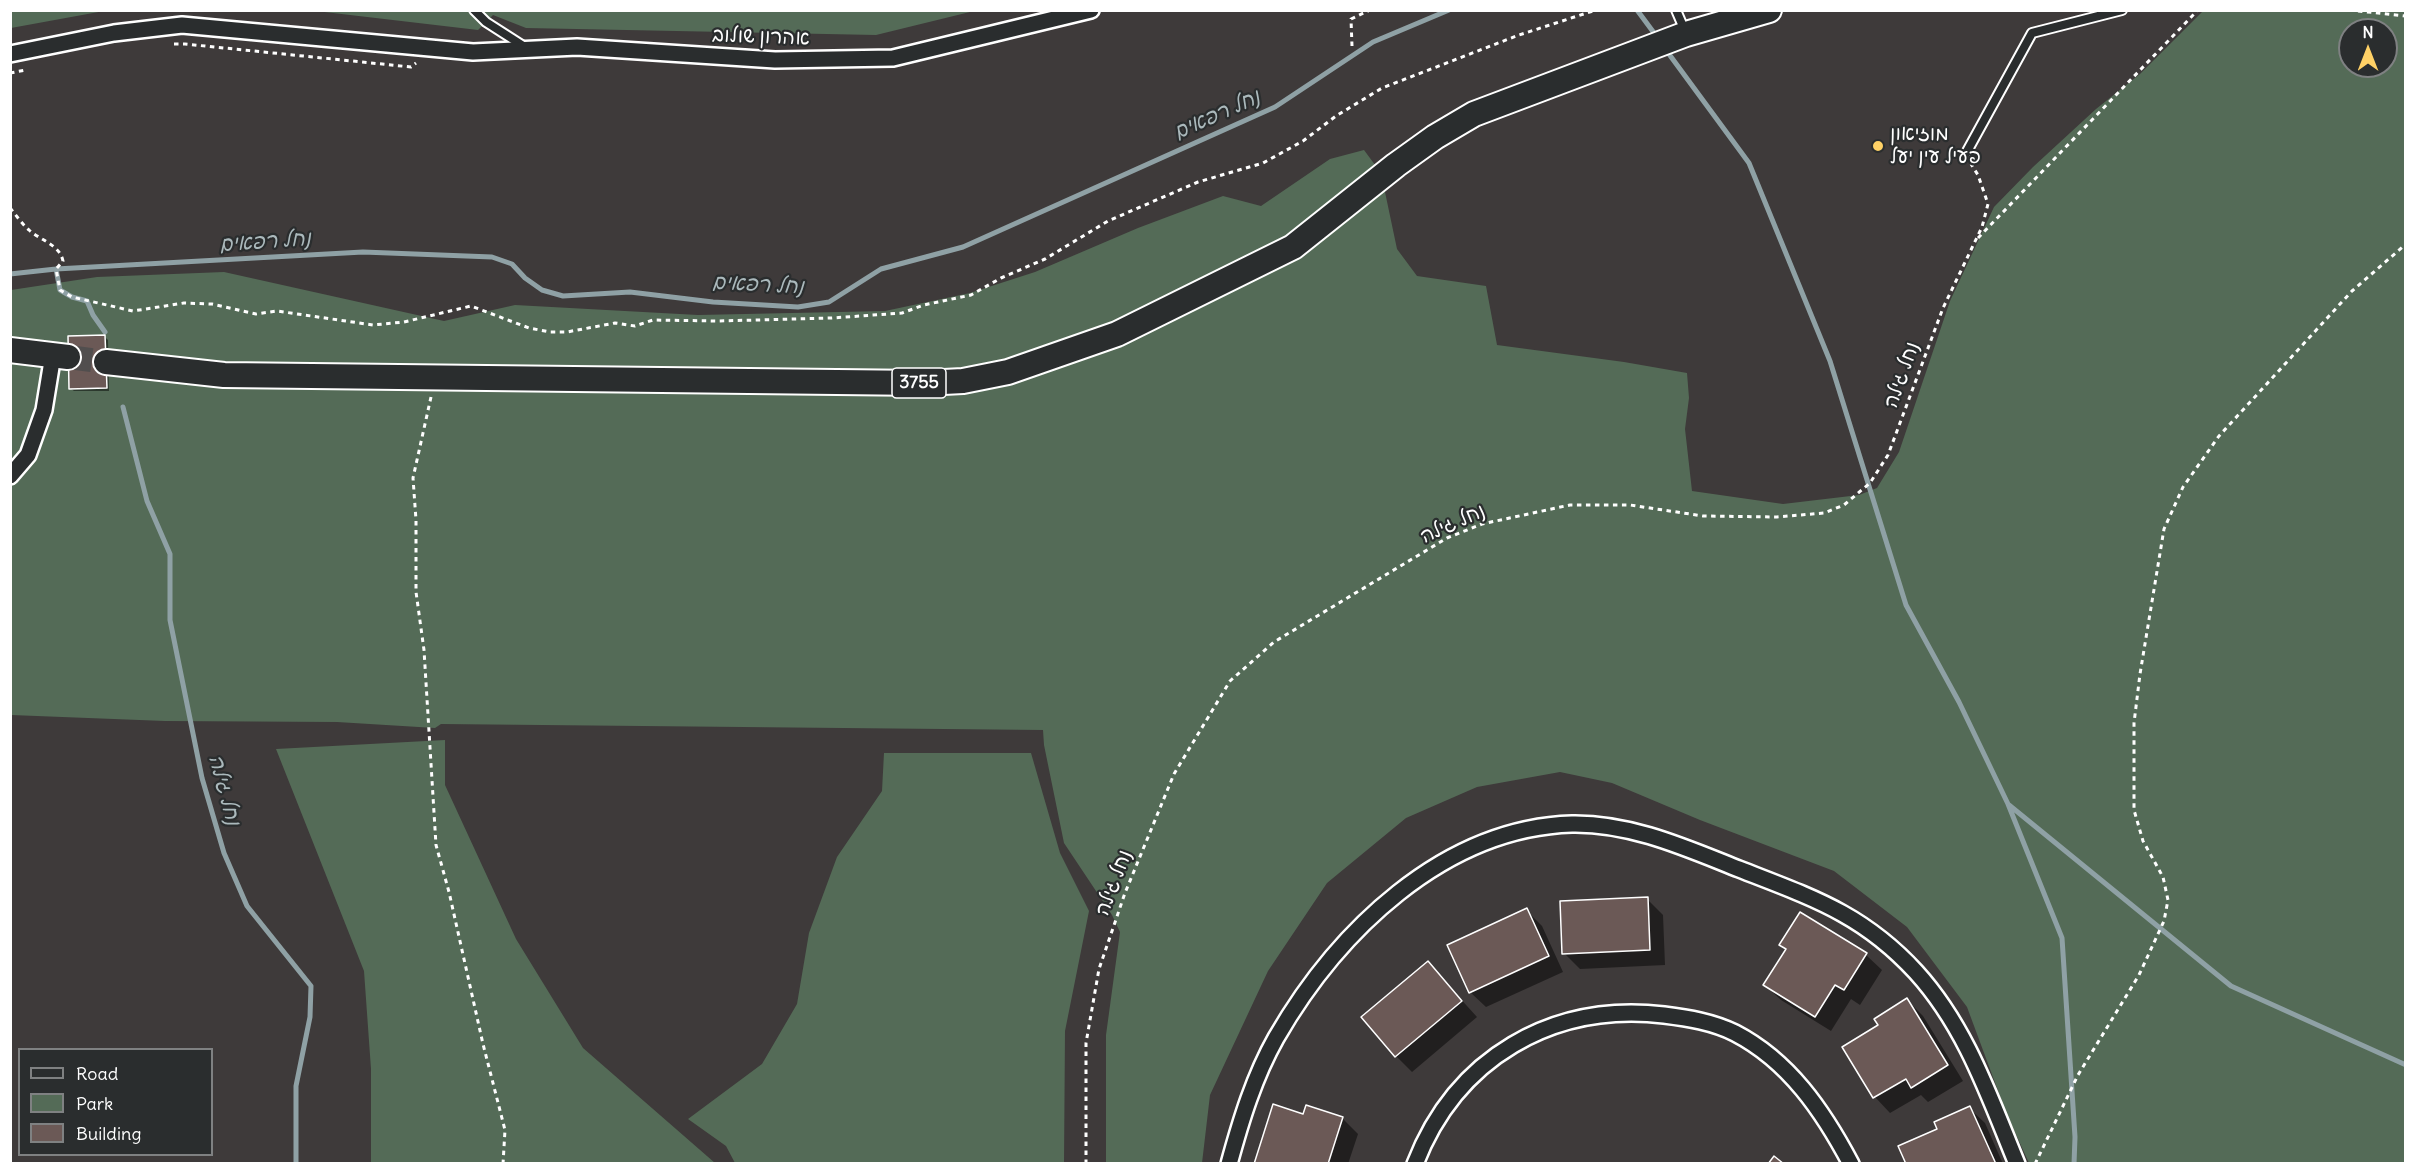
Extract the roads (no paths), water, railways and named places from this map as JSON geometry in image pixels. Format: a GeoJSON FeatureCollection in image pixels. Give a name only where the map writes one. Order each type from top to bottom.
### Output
{"type":"FeatureCollection","features":[{"type":"Feature","properties":{"kind":"main road","name":"3755"},"geometry":{"type":"LineString","coordinates":[[106,362],[224,375],[435,378],[924,383],[963,381],[1008,372],[1117,334],[1293,247],[1396,165],[1435,137],[1474,114],[1680,37],[1769,10]]}},
{"type":"Feature","properties":{"kind":"main road"},"geometry":{"type":"LineString","coordinates":[[10,350],[60,356]]}},
{"type":"Feature","properties":{"kind":"street","name":"אהרון שולוב"},"geometry":{"type":"LineString","coordinates":[[10,54],[114,33],[182,25],[473,52],[577,47],[775,60],[893,58],[1091,10]]}},
{"type":"Feature","properties":{"kind":"street"},"geometry":{"type":"LineString","coordinates":[[10,476],[28,455],[60,356]]}},
{"type":"Feature","properties":{"kind":"street"},"geometry":{"type":"LineString","coordinates":[[1230,1164],[1251,1093],[1276,1039],[1321,972],[1368,919],[1395,895],[1452,858],[1511,835],[1541,827],[1574,824],[1645,834],[1677,844],[1819,900],[1865,925],[1914,970],[1957,1028],[1974,1058],[2017,1164]]}},
{"type":"Feature","properties":{"kind":"street"},"geometry":{"type":"LineString","coordinates":[[1415,1164],[1434,1124],[1450,1100],[1470,1076],[1491,1059],[1534,1033],[1561,1023],[1614,1014],[1644,1013],[1679,1017],[1717,1026],[1733,1032],[1766,1053],[1804,1089],[1823,1114],[1851,1164]]}},
{"type":"Feature","properties":{"kind":"lane"},"geometry":{"type":"LineString","coordinates":[[474,10],[486,22],[529,49]]}},
{"type":"Feature","properties":{"kind":"lane"},"geometry":{"type":"LineString","coordinates":[[1676,10],[1680,37]]}},
{"type":"Feature","properties":{"kind":"lane"},"geometry":{"type":"LineString","coordinates":[[1965,155],[2032,33],[2122,10]]}},
{"type":"Feature","properties":{"kind":"waterway","name":"נחל רפאים"},"geometry":{"type":"LineString","coordinates":[[10,274],[56,269],[363,252],[492,257],[512,264],[525,278],[542,290],[563,296],[630,292],[713,302],[798,307],[829,302],[881,269],[963,247],[1275,107],[1373,42],[1449,10]]}},
{"type":"Feature","properties":{"kind":"waterway"},"geometry":{"type":"LineString","coordinates":[[1637,10],[1657,37]]}},
{"type":"Feature","properties":{"kind":"waterway"},"geometry":{"type":"LineString","coordinates":[[1666,50],[1749,163],[1830,361],[1906,605],[1959,702],[2008,804],[2062,938],[2075,1137],[2074,1164]]}},
{"type":"Feature","properties":{"kind":"waterway","name":"נחל גילה"},"geometry":{"type":"LineString","coordinates":[[56,269],[60,290],[72,297],[87,301],[93,315],[105,332]]}},
{"type":"Feature","properties":{"kind":"waterway","name":"נחל גילה"},"geometry":{"type":"LineString","coordinates":[[123,407],[147,501],[170,554],[170,620],[202,778],[224,853],[247,906],[311,986],[310,1017],[296,1086],[296,1164]]}},
{"type":"Feature","properties":{"kind":"waterway"},"geometry":{"type":"LineString","coordinates":[[2009,805],[2231,986],[2406,1065]]}},
{"type":"Feature","properties":{"kind":"tunnel"},"geometry":{"type":"LineString","coordinates":[[68,357],[106,362]]}},
{"type":"Feature","properties":{"kind":"place","name":"מוזיאון פעיל עין יעל"},"geometry":{"type":"Point","coordinates":[1878,146]}}]}
